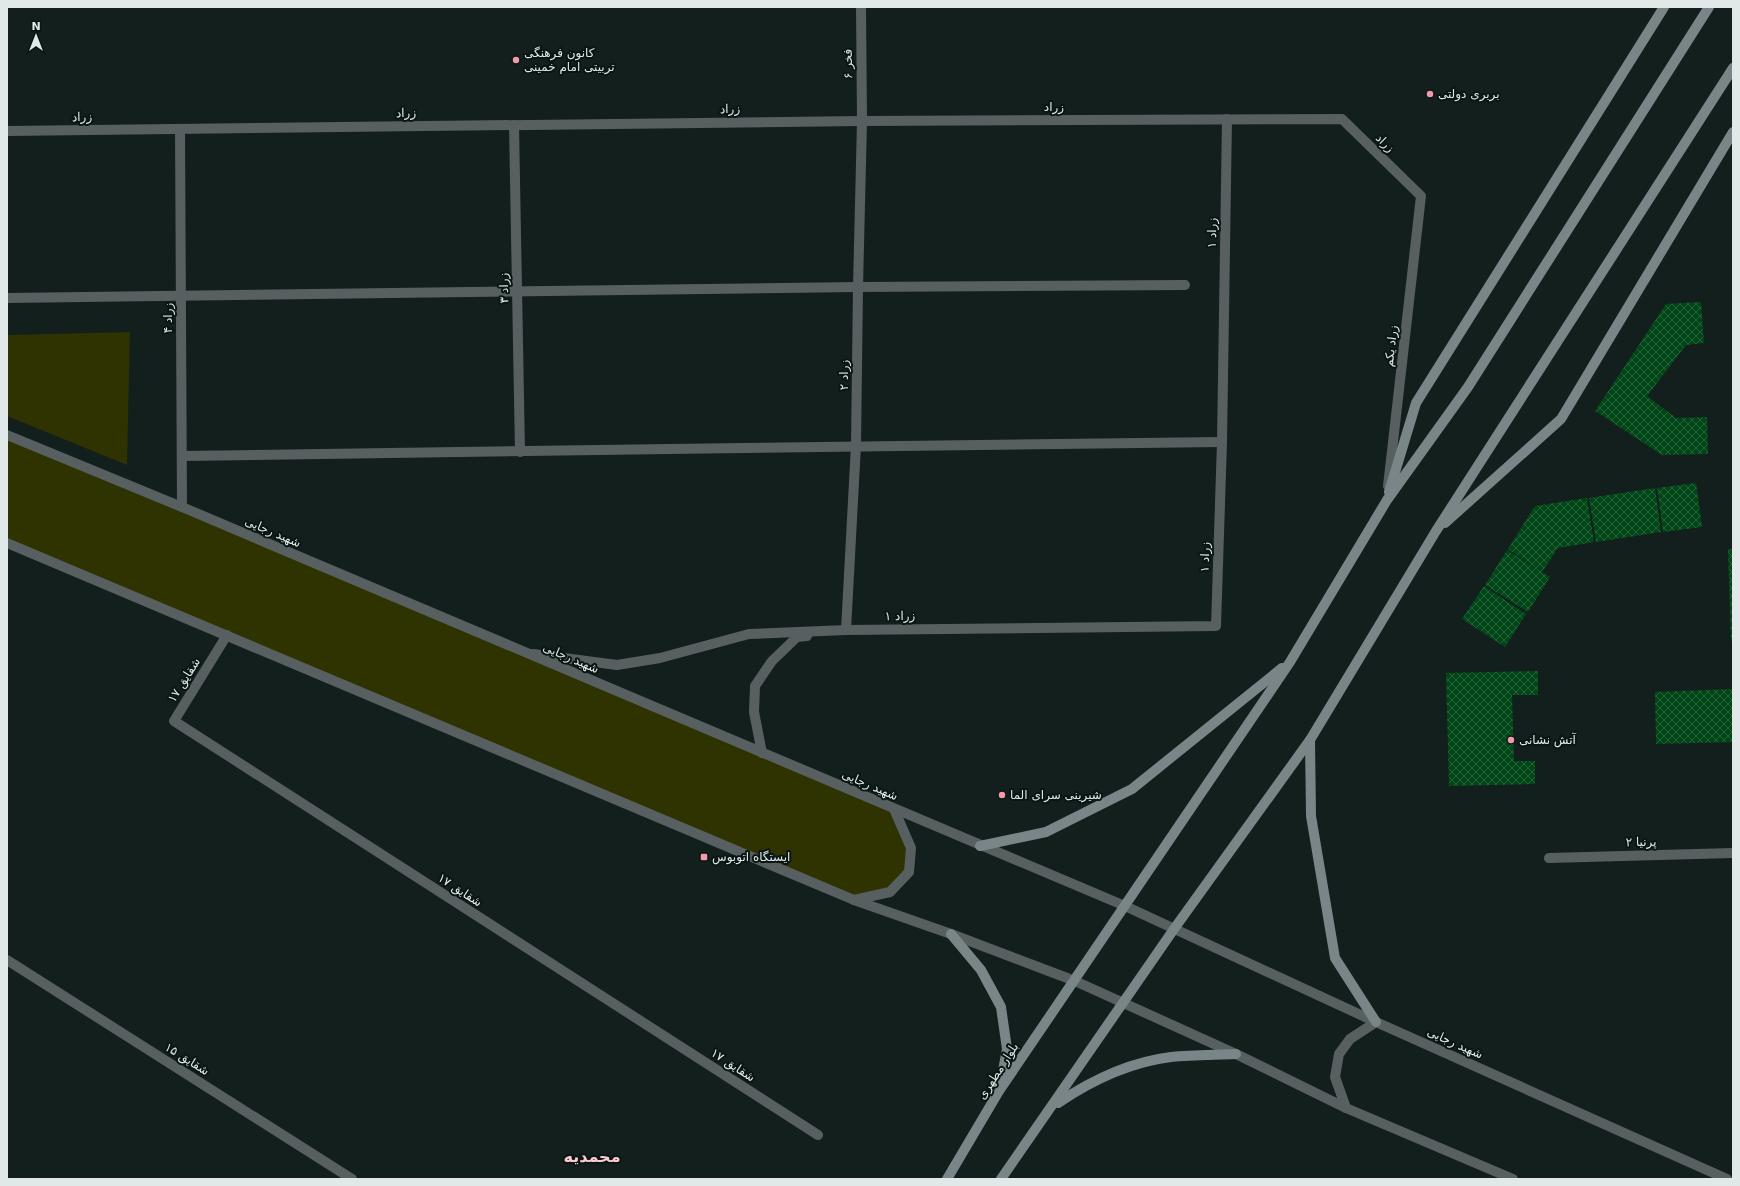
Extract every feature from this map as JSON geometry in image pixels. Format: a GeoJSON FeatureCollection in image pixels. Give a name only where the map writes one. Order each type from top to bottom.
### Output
{"type":"FeatureCollection","features":[{"type":"Feature","properties":{"kind":"main road"},"geometry":{"type":"LineString","coordinates":[[1387,500],[1416,403],[1664,7]]}},
{"type":"Feature","properties":{"kind":"main road"},"geometry":{"type":"LineString","coordinates":[[1387,500],[1468,387],[1709,7]]}},
{"type":"Feature","properties":{"kind":"main road"},"geometry":{"type":"LineString","coordinates":[[1001,1179],[1124,1004],[1174,929],[1310,740],[1436,531],[1733,68]]}},
{"type":"Feature","properties":{"kind":"main road"},"geometry":{"type":"LineString","coordinates":[[1436,531],[1561,419],[1733,132]]}},
{"type":"Feature","properties":{"kind":"main road","name":"بلوار مطهری"},"geometry":{"type":"LineString","coordinates":[[947,1179],[999,1091],[1290,662],[1387,500]]}},
{"type":"Feature","properties":{"kind":"main road"},"geometry":{"type":"LineString","coordinates":[[980,846],[1046,832],[1132,789],[1290,662]]}},
{"type":"Feature","properties":{"kind":"main road"},"geometry":{"type":"LineString","coordinates":[[1310,740],[1311,816],[1335,958],[1376,1022]]}},
{"type":"Feature","properties":{"kind":"main road"},"geometry":{"type":"LineString","coordinates":[[951,934],[981,970],[1001,1007],[1007,1049],[999,1091]]}},
{"type":"Feature","properties":{"kind":"main road"},"geometry":{"type":"LineString","coordinates":[[1053,1106],[1080,1088],[1108,1074],[1138,1064],[1170,1058],[1236,1054]]}},
{"type":"Feature","properties":{"kind":"street","name":"فخر ۶"},"geometry":{"type":"LineString","coordinates":[[861,7],[862,121]]}},
{"type":"Feature","properties":{"kind":"street","name":"زراد ۱"},"geometry":{"type":"LineString","coordinates":[[846,630],[1216,626],[1222,442],[1227,119]]}},
{"type":"Feature","properties":{"kind":"street","name":"زراد"},"geometry":{"type":"LineString","coordinates":[[7,131],[862,121],[1342,119],[1422,196]]}},
{"type":"Feature","properties":{"kind":"street","name":"زراد ۲"},"geometry":{"type":"LineString","coordinates":[[846,630],[856,445],[862,121]]}},
{"type":"Feature","properties":{"kind":"street","name":"زراد ۳"},"geometry":{"type":"LineString","coordinates":[[514,125],[520,452]]}},
{"type":"Feature","properties":{"kind":"street","name":"زراد ۴"},"geometry":{"type":"LineString","coordinates":[[180,129],[182,507]]}},
{"type":"Feature","properties":{"kind":"street","name":"زراد یکم"},"geometry":{"type":"LineString","coordinates":[[1387,500],[1422,196]]}},
{"type":"Feature","properties":{"kind":"street"},"geometry":{"type":"LineString","coordinates":[[7,298],[858,287],[1185,285]]}},
{"type":"Feature","properties":{"kind":"street","name":"شهید رجایی"},"geometry":{"type":"LineString","coordinates":[[7,435],[182,507],[894,810],[1125,906],[1376,1022],[1726,1179]]}},
{"type":"Feature","properties":{"kind":"street"},"geometry":{"type":"LineString","coordinates":[[182,456],[520,452],[856,445],[1222,442]]}},
{"type":"Feature","properties":{"kind":"street"},"geometry":{"type":"LineString","coordinates":[[7,543],[854,900],[951,934],[1075,981],[1236,1054],[1346,1108],[1513,1179]]}},
{"type":"Feature","properties":{"kind":"street"},"geometry":{"type":"LineString","coordinates":[[525,653],[617,665],[660,658],[749,634],[846,630]]}},
{"type":"Feature","properties":{"kind":"street"},"geometry":{"type":"LineString","coordinates":[[762,753],[754,712],[755,686],[772,661],[797,637],[846,630]]}},
{"type":"Feature","properties":{"kind":"street","name":"شقایق ۱۷"},"geometry":{"type":"LineString","coordinates":[[227,635],[174,721],[818,1135]]}},
{"type":"Feature","properties":{"kind":"street"},"geometry":{"type":"LineString","coordinates":[[854,900],[890,892],[908,872],[911,848],[894,810]]}},
{"type":"Feature","properties":{"kind":"street","name":"پرنیا ۲"},"geometry":{"type":"LineString","coordinates":[[1549,858],[1733,853]]}},
{"type":"Feature","properties":{"kind":"street","name":"شقایق ۱۵"},"geometry":{"type":"LineString","coordinates":[[7,960],[352,1179]]}},
{"type":"Feature","properties":{"kind":"street"},"geometry":{"type":"LineString","coordinates":[[1346,1108],[1334,1077],[1340,1054],[1350,1039],[1376,1022]]}},
{"type":"Feature","properties":{"kind":"green space"},"geometry":{"type":"Polygon","coordinates":[[[130,332],[127,465],[7,416],[7,335],[130,332]]]}},
{"type":"Feature","properties":{"kind":"green space"},"geometry":{"type":"Polygon","coordinates":[[[7,435],[894,809],[911,848],[909,872],[890,892],[854,900],[7,543],[7,435]]]}},
{"type":"Feature","properties":{"kind":"building"},"geometry":{"type":"Polygon","coordinates":[[[1701,302],[1704,343],[1686,345],[1647,396],[1676,418],[1707,417],[1708,454],[1662,455],[1595,411],[1666,304],[1701,302]]]}},
{"type":"Feature","properties":{"kind":"building"},"geometry":{"type":"Polygon","coordinates":[[[1696,483],[1702,527],[1663,532],[1657,488],[1696,483]]]}},
{"type":"Feature","properties":{"kind":"building"},"geometry":{"type":"Polygon","coordinates":[[[1655,488],[1661,532],[1596,542],[1589,498],[1655,488]]]}},
{"type":"Feature","properties":{"kind":"building"},"geometry":{"type":"Polygon","coordinates":[[[1587,498],[1594,542],[1558,548],[1542,572],[1508,549],[1535,506],[1587,498]]]}},
{"type":"Feature","properties":{"kind":"building"},"geometry":{"type":"Polygon","coordinates":[[[1728,549],[1733,549],[1733,641],[1731,641],[1728,549]]]}},
{"type":"Feature","properties":{"kind":"building"},"geometry":{"type":"Polygon","coordinates":[[[1507,550],[1550,577],[1528,612],[1485,585],[1507,550]]]}},
{"type":"Feature","properties":{"kind":"building"},"geometry":{"type":"Polygon","coordinates":[[[1484,586],[1526,614],[1505,647],[1462,619],[1484,586]]]}},
{"type":"Feature","properties":{"kind":"building"},"geometry":{"type":"Polygon","coordinates":[[[1538,671],[1538,695],[1512,695],[1514,761],[1535,761],[1535,784],[1449,786],[1446,673],[1538,671]]]}},
{"type":"Feature","properties":{"kind":"building"},"geometry":{"type":"Polygon","coordinates":[[[1733,689],[1733,742],[1656,744],[1655,692],[1733,689]]]}},
{"type":"Feature","properties":{"kind":"place","name":"کانون فرهنگی تربیتی امام خمینی"},"geometry":{"type":"Point","coordinates":[516,60]}},
{"type":"Feature","properties":{"kind":"place","name":"بربری دولتی"},"geometry":{"type":"Point","coordinates":[1430,94]}},
{"type":"Feature","properties":{"kind":"place","name":"آتش نشانی"},"geometry":{"type":"Point","coordinates":[1511,740]}},
{"type":"Feature","properties":{"kind":"place","name":"شیرینی سرای الما"},"geometry":{"type":"Point","coordinates":[1002,795]}},
{"type":"Feature","properties":{"kind":"place","name":"ایستگاه اتوبوس"},"geometry":{"type":"Point","coordinates":[704,857]}},
{"type":"Feature","properties":{"kind":"district","name":"محمدیه"},"geometry":{"type":"Point","coordinates":[592,1156]}}]}
